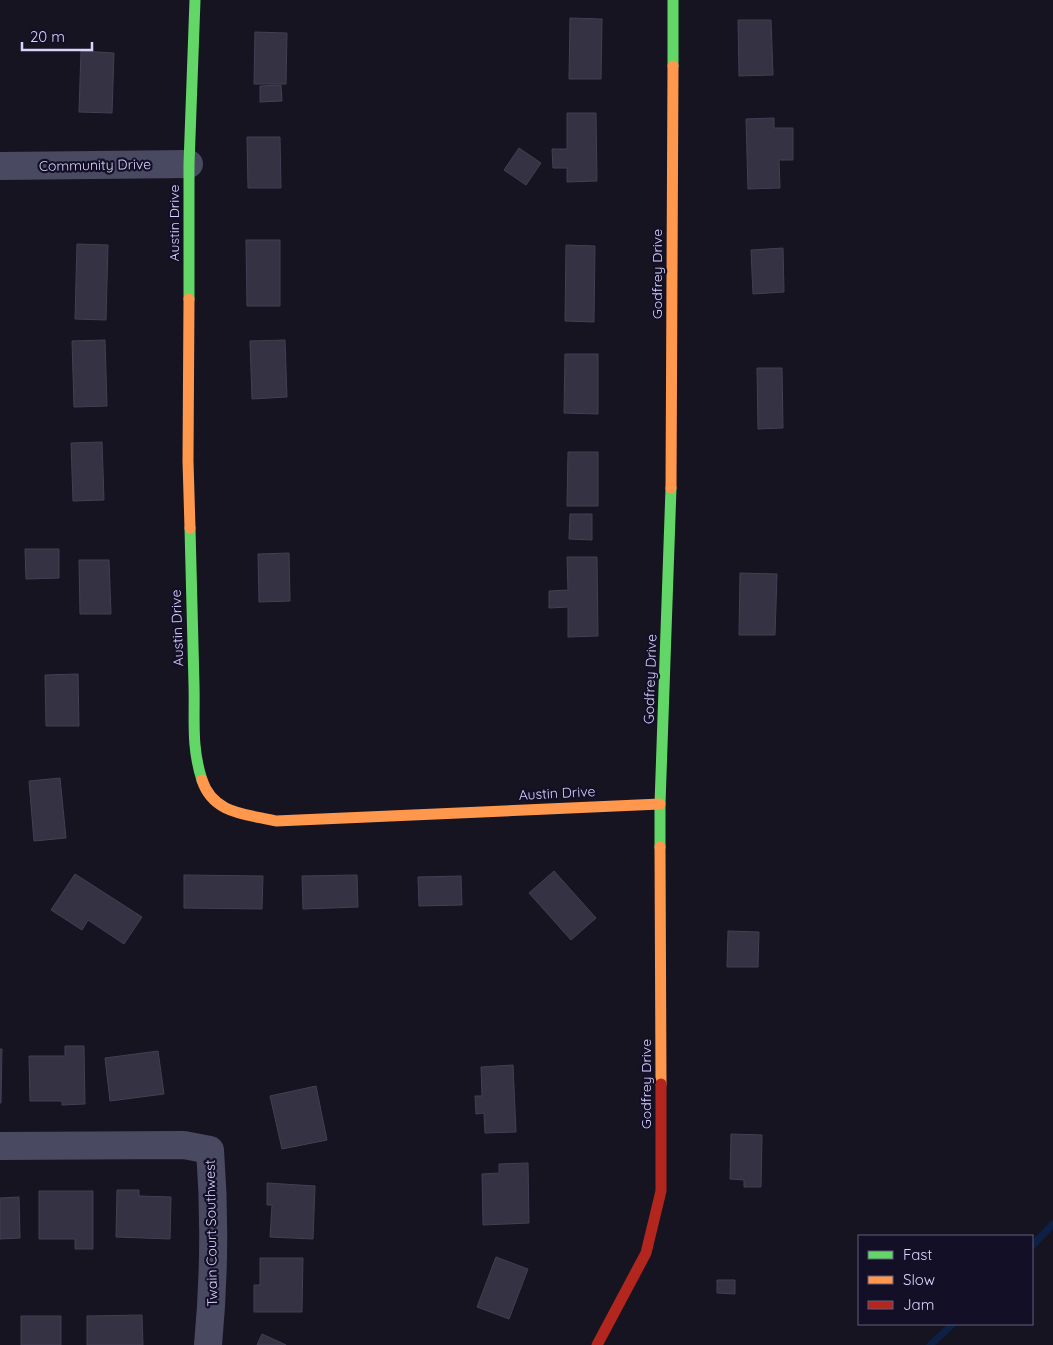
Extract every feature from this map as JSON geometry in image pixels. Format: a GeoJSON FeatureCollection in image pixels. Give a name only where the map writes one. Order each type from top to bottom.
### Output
{"type":"FeatureCollection","features":[{"type":"Feature","properties":{"kind":"street","name":"Austin Drive"},"geometry":{"type":"LineString","coordinates":[[195,0],[189,164],[188,461],[194,690],[193,738],[196,762],[204,786],[215,801],[227,810],[276,821],[660,804]]}},
{"type":"Feature","properties":{"kind":"street","name":"Godfrey Drive"},"geometry":{"type":"LineString","coordinates":[[597,1345],[646,1253],[661,1191],[660,804],[671,508],[673,0]]}},
{"type":"Feature","properties":{"kind":"street","name":"Community Drive"},"geometry":{"type":"LineString","coordinates":[[0,166],[189,164]]}},
{"type":"Feature","properties":{"kind":"street","name":"Twain Court Southwest"},"geometry":{"type":"LineString","coordinates":[[0,1146],[184,1145],[210,1150],[213,1184],[213,1300],[208,1345]]}},
{"type":"Feature","properties":{"kind":"building"},"geometry":{"type":"Polygon","coordinates":[[[570,18],[602,19],[601,79],[569,79],[570,18]]]}},
{"type":"Feature","properties":{"kind":"building"},"geometry":{"type":"Polygon","coordinates":[[[738,20],[771,20],[773,75],[739,76],[738,20]]]}},
{"type":"Feature","properties":{"kind":"building"},"geometry":{"type":"Polygon","coordinates":[[[255,32],[287,33],[286,84],[254,84],[255,32]]]}},
{"type":"Feature","properties":{"kind":"building"},"geometry":{"type":"Polygon","coordinates":[[[81,51],[114,53],[112,113],[79,112],[81,51]]]}},
{"type":"Feature","properties":{"kind":"building"},"geometry":{"type":"Polygon","coordinates":[[[281,85],[282,101],[260,102],[260,86],[281,85]]]}},
{"type":"Feature","properties":{"kind":"building"},"geometry":{"type":"Polygon","coordinates":[[[567,113],[596,113],[597,181],[567,182],[567,168],[553,168],[552,149],[567,149],[567,113]]]}},
{"type":"Feature","properties":{"kind":"building"},"geometry":{"type":"Polygon","coordinates":[[[774,118],[774,128],[793,128],[793,160],[779,160],[780,188],[748,189],[746,119],[774,118]]]}},
{"type":"Feature","properties":{"kind":"building"},"geometry":{"type":"Polygon","coordinates":[[[247,137],[280,137],[281,188],[248,188],[247,137]]]}},
{"type":"Feature","properties":{"kind":"building"},"geometry":{"type":"Polygon","coordinates":[[[519,148],[541,163],[526,185],[504,170],[519,148]]]}},
{"type":"Feature","properties":{"kind":"building"},"geometry":{"type":"Polygon","coordinates":[[[246,240],[280,240],[280,306],[247,306],[246,240]]]}},
{"type":"Feature","properties":{"kind":"building"},"geometry":{"type":"Polygon","coordinates":[[[77,244],[108,245],[106,320],[75,319],[77,244]]]}},
{"type":"Feature","properties":{"kind":"building"},"geometry":{"type":"Polygon","coordinates":[[[566,245],[595,246],[594,322],[565,321],[566,245]]]}},
{"type":"Feature","properties":{"kind":"building"},"geometry":{"type":"Polygon","coordinates":[[[783,248],[784,292],[753,294],[751,250],[783,248]]]}},
{"type":"Feature","properties":{"kind":"building"},"geometry":{"type":"Polygon","coordinates":[[[105,340],[107,406],[74,407],[72,341],[105,340]]]}},
{"type":"Feature","properties":{"kind":"building"},"geometry":{"type":"Polygon","coordinates":[[[285,340],[287,397],[252,399],[250,341],[285,340]]]}},
{"type":"Feature","properties":{"kind":"building"},"geometry":{"type":"Polygon","coordinates":[[[565,354],[598,354],[598,414],[564,413],[565,354]]]}},
{"type":"Feature","properties":{"kind":"building"},"geometry":{"type":"Polygon","coordinates":[[[757,368],[782,368],[783,428],[758,429],[757,368]]]}},
{"type":"Feature","properties":{"kind":"building"},"geometry":{"type":"Polygon","coordinates":[[[102,442],[104,500],[73,501],[71,443],[102,442]]]}},
{"type":"Feature","properties":{"kind":"building"},"geometry":{"type":"Polygon","coordinates":[[[568,452],[598,452],[598,506],[567,506],[568,452]]]}},
{"type":"Feature","properties":{"kind":"building"},"geometry":{"type":"Polygon","coordinates":[[[570,514],[592,514],[592,540],[569,539],[570,514]]]}},
{"type":"Feature","properties":{"kind":"building"},"geometry":{"type":"Polygon","coordinates":[[[25,549],[59,549],[59,578],[26,579],[25,549]]]}},
{"type":"Feature","properties":{"kind":"building"},"geometry":{"type":"Polygon","coordinates":[[[289,553],[290,601],[259,602],[258,554],[289,553]]]}},
{"type":"Feature","properties":{"kind":"building"},"geometry":{"type":"Polygon","coordinates":[[[567,557],[597,557],[598,636],[568,637],[568,607],[549,608],[549,591],[568,590],[567,557]]]}},
{"type":"Feature","properties":{"kind":"building"},"geometry":{"type":"Polygon","coordinates":[[[79,560],[109,560],[111,614],[80,614],[79,560]]]}},
{"type":"Feature","properties":{"kind":"building"},"geometry":{"type":"Polygon","coordinates":[[[740,573],[777,574],[775,635],[739,635],[740,573]]]}},
{"type":"Feature","properties":{"kind":"building"},"geometry":{"type":"Polygon","coordinates":[[[78,674],[79,726],[46,726],[45,675],[78,674]]]}},
{"type":"Feature","properties":{"kind":"building"},"geometry":{"type":"Polygon","coordinates":[[[60,778],[66,838],[34,841],[29,781],[60,778]]]}},
{"type":"Feature","properties":{"kind":"building"},"geometry":{"type":"Polygon","coordinates":[[[554,871],[596,918],[571,940],[529,893],[554,871]]]}},
{"type":"Feature","properties":{"kind":"building"},"geometry":{"type":"Polygon","coordinates":[[[75,874],[142,917],[124,944],[88,920],[82,930],[51,910],[75,874]]]}},
{"type":"Feature","properties":{"kind":"building"},"geometry":{"type":"Polygon","coordinates":[[[184,875],[263,876],[262,909],[184,908],[184,875]]]}},
{"type":"Feature","properties":{"kind":"building"},"geometry":{"type":"Polygon","coordinates":[[[357,875],[358,907],[303,909],[302,876],[357,875]]]}},
{"type":"Feature","properties":{"kind":"building"},"geometry":{"type":"Polygon","coordinates":[[[461,876],[462,905],[419,906],[418,877],[461,876]]]}},
{"type":"Feature","properties":{"kind":"building"},"geometry":{"type":"Polygon","coordinates":[[[728,931],[759,932],[758,967],[727,967],[728,931]]]}},
{"type":"Feature","properties":{"kind":"building"},"geometry":{"type":"Polygon","coordinates":[[[65,1046],[84,1046],[85,1104],[62,1105],[62,1101],[30,1101],[29,1056],[65,1056],[65,1046]]]}},
{"type":"Feature","properties":{"kind":"building"},"geometry":{"type":"Polygon","coordinates":[[[0,1049],[2,1049],[1,1103],[0,1103],[0,1049]]]}},
{"type":"Feature","properties":{"kind":"building"},"geometry":{"type":"Polygon","coordinates":[[[158,1051],[164,1094],[110,1101],[105,1058],[158,1051]]]}},
{"type":"Feature","properties":{"kind":"building"},"geometry":{"type":"Polygon","coordinates":[[[513,1065],[516,1132],[485,1133],[484,1113],[476,1114],[475,1096],[482,1096],[481,1067],[513,1065]]]}},
{"type":"Feature","properties":{"kind":"building"},"geometry":{"type":"Polygon","coordinates":[[[316,1086],[327,1140],[282,1149],[270,1096],[316,1086]]]}},
{"type":"Feature","properties":{"kind":"building"},"geometry":{"type":"Polygon","coordinates":[[[731,1134],[762,1135],[761,1187],[744,1187],[744,1180],[730,1179],[731,1134]]]}},
{"type":"Feature","properties":{"kind":"building"},"geometry":{"type":"Polygon","coordinates":[[[528,1163],[529,1223],[483,1225],[482,1174],[499,1173],[499,1164],[528,1163]]]}},
{"type":"Feature","properties":{"kind":"building"},"geometry":{"type":"Polygon","coordinates":[[[267,1183],[315,1186],[313,1239],[270,1237],[272,1205],[267,1205],[267,1183]]]}},
{"type":"Feature","properties":{"kind":"building"},"geometry":{"type":"Polygon","coordinates":[[[117,1190],[139,1190],[139,1196],[171,1197],[170,1239],[116,1237],[117,1190]]]}},
{"type":"Feature","properties":{"kind":"building"},"geometry":{"type":"Polygon","coordinates":[[[39,1191],[93,1191],[93,1249],[75,1249],[75,1239],[39,1239],[39,1191]]]}},
{"type":"Feature","properties":{"kind":"building"},"geometry":{"type":"Polygon","coordinates":[[[19,1197],[20,1238],[0,1239],[0,1198],[19,1197]]]}},
{"type":"Feature","properties":{"kind":"building"},"geometry":{"type":"Polygon","coordinates":[[[496,1257],[528,1269],[509,1319],[477,1307],[496,1257]]]}},
{"type":"Feature","properties":{"kind":"building"},"geometry":{"type":"Polygon","coordinates":[[[260,1258],[303,1258],[302,1312],[254,1312],[254,1285],[260,1285],[260,1258]]]}},
{"type":"Feature","properties":{"kind":"building"},"geometry":{"type":"Polygon","coordinates":[[[717,1280],[735,1280],[735,1294],[717,1293],[717,1280]]]}},
{"type":"Feature","properties":{"kind":"building"},"geometry":{"type":"Polygon","coordinates":[[[142,1315],[143,1345],[87,1345],[87,1316],[142,1315]]]}},
{"type":"Feature","properties":{"kind":"building"},"geometry":{"type":"Polygon","coordinates":[[[21,1316],[61,1316],[61,1345],[21,1345],[21,1316]]]}},
{"type":"Feature","properties":{"kind":"building"},"geometry":{"type":"Polygon","coordinates":[[[262,1334],[286,1345],[257,1345],[262,1334]]]}},
{"type":"Feature","properties":{"kind":"waterway"},"geometry":{"type":"LineString","coordinates":[[1033,1245],[1053,1224]]}},
{"type":"Feature","properties":{"kind":"waterway"},"geometry":{"type":"LineString","coordinates":[[930,1345],[952,1325]]}},
{"type":"Feature","properties":{"kind":"traffic: fast"},"geometry":{"type":"LineString","coordinates":[[189,299],[189,164],[195,0]]}},
{"type":"Feature","properties":{"kind":"traffic: fast"},"geometry":{"type":"LineString","coordinates":[[673,0],[673,66]]}},
{"type":"Feature","properties":{"kind":"traffic: fast"},"geometry":{"type":"LineString","coordinates":[[660,847],[671,488]]}},
{"type":"Feature","properties":{"kind":"traffic: fast"},"geometry":{"type":"LineString","coordinates":[[190,528],[194,733],[196,756],[202,780]]}},
{"type":"Feature","properties":{"kind":"traffic: slow"},"geometry":{"type":"LineString","coordinates":[[671,488],[673,66]]}},
{"type":"Feature","properties":{"kind":"traffic: slow"},"geometry":{"type":"LineString","coordinates":[[189,299],[188,461],[190,528]]}},
{"type":"Feature","properties":{"kind":"traffic: slow"},"geometry":{"type":"LineString","coordinates":[[202,780],[207,791],[222,806],[242,814],[276,821],[660,804]]}},
{"type":"Feature","properties":{"kind":"traffic: slow"},"geometry":{"type":"LineString","coordinates":[[660,847],[661,1084]]}},
{"type":"Feature","properties":{"kind":"traffic: jam"},"geometry":{"type":"LineString","coordinates":[[597,1345],[646,1253],[661,1191],[661,1084]]}}]}
